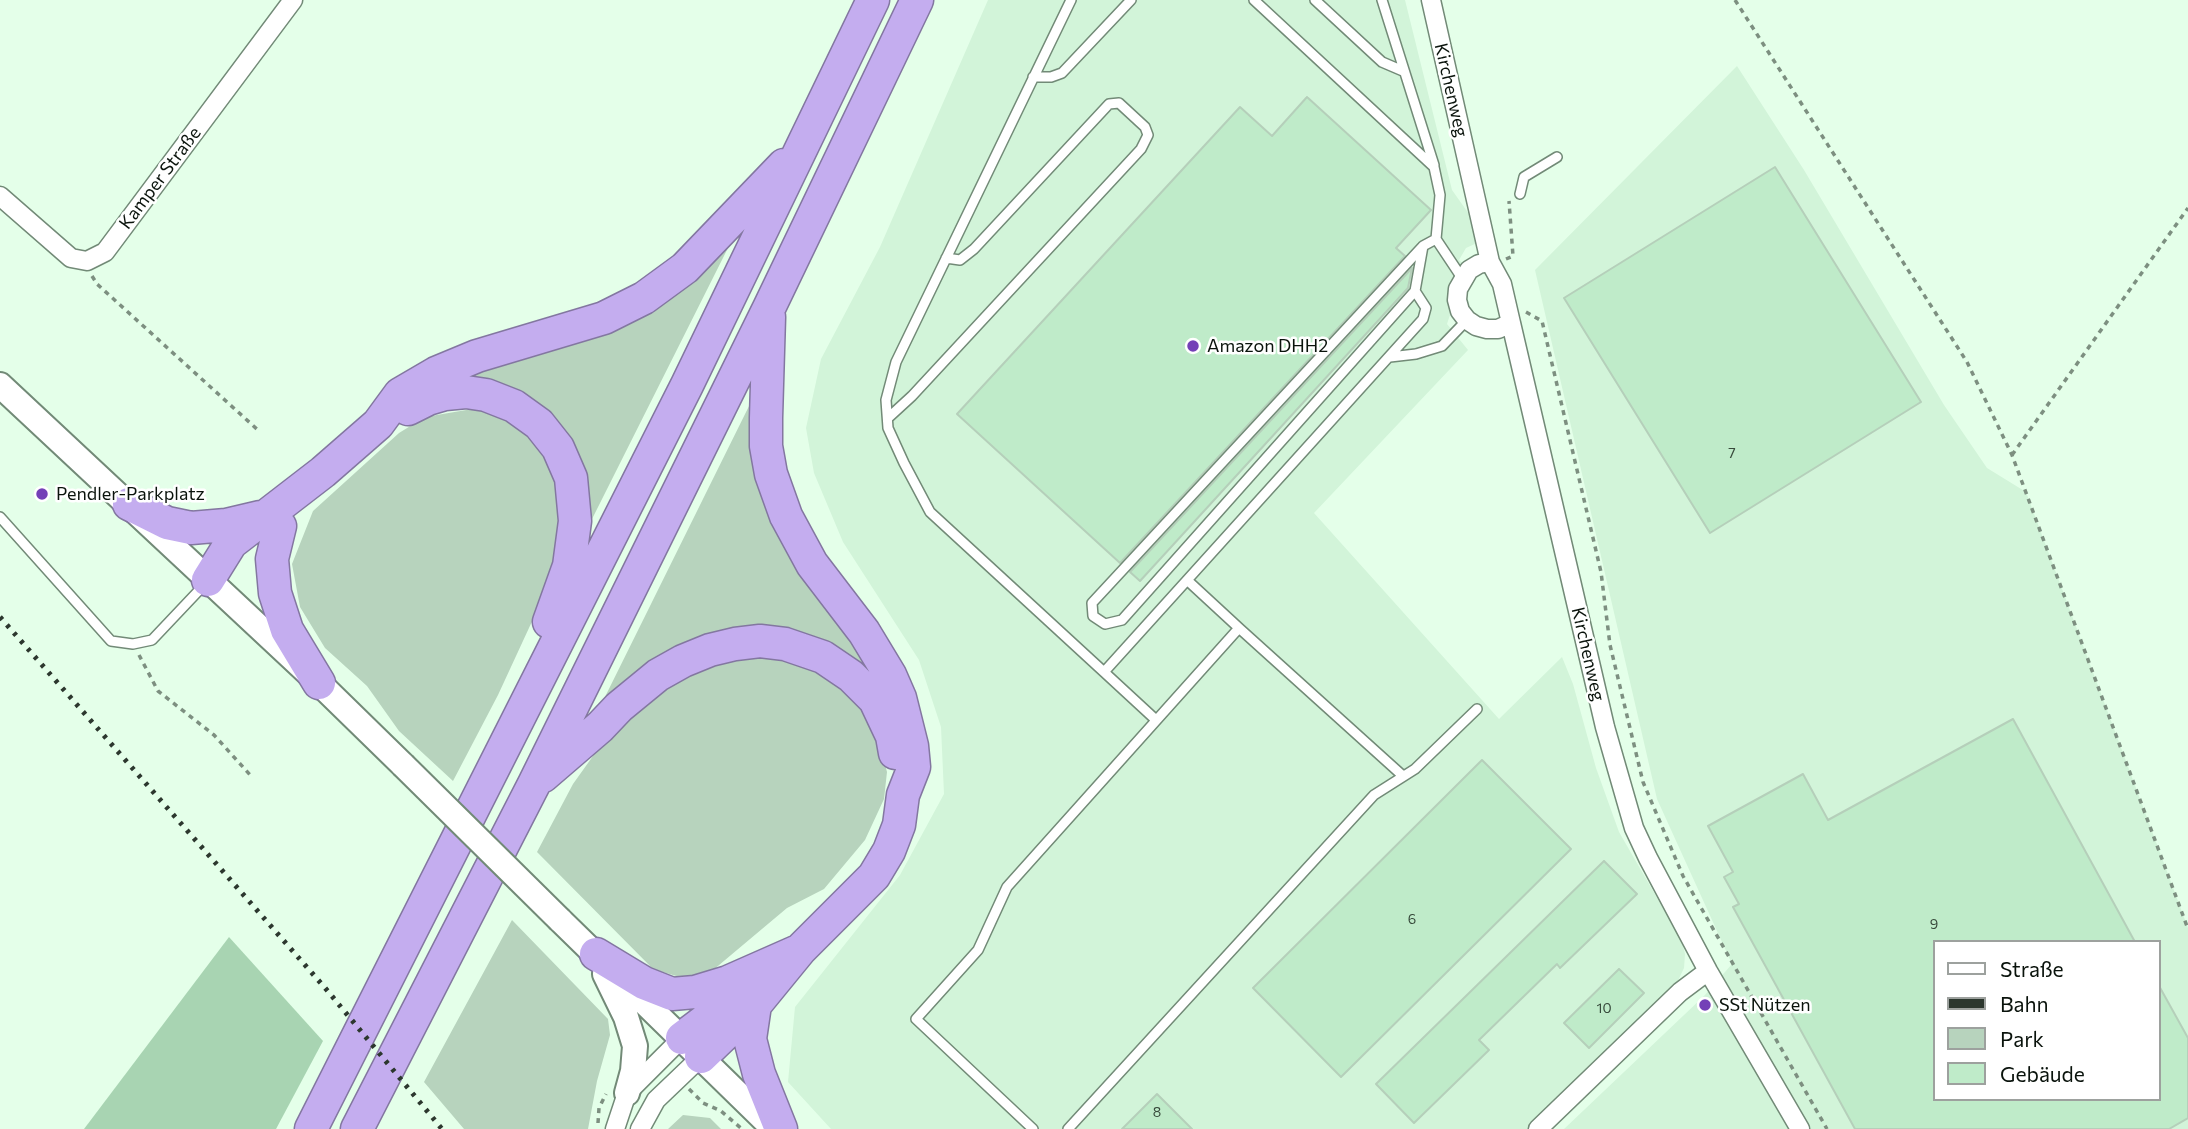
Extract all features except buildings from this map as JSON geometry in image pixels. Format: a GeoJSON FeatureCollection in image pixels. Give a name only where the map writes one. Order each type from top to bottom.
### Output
{"type":"FeatureCollection","features":[{"type":"Feature","properties":{"kind":"highway"},"geometry":{"type":"LineString","coordinates":[[311,1129],[687,385],[873,0]]}},
{"type":"Feature","properties":{"kind":"highway"},"geometry":{"type":"LineString","coordinates":[[357,1129],[534,784],[769,308],[916,0]]}},
{"type":"Feature","properties":{"kind":"highway"},"geometry":{"type":"LineString","coordinates":[[208,580],[239,565],[273,521],[378,424],[400,394],[436,373],[477,356],[604,318],[644,298],[685,268],[805,143]]}},
{"type":"Feature","properties":{"kind":"highway"},"geometry":{"type":"LineString","coordinates":[[691,1048],[800,950],[874,876],[889,851],[899,825],[903,796],[914,767],[912,746],[900,698],[890,675],[864,632],[805,552],[786,516],[771,474],[766,446],[769,308]]}},
{"type":"Feature","properties":{"kind":"highway"},"geometry":{"type":"LineString","coordinates":[[378,424],[444,394],[466,392],[486,395],[514,406],[539,424],[558,448],[571,478],[575,522],[569,566],[500,757]]}},
{"type":"Feature","properties":{"kind":"highway"},"geometry":{"type":"LineString","coordinates":[[129,504],[167,523],[191,528],[273,521]]}},
{"type":"Feature","properties":{"kind":"highway"},"geometry":{"type":"LineString","coordinates":[[273,521],[275,593],[287,630],[319,683]]}},
{"type":"Feature","properties":{"kind":"highway"},"geometry":{"type":"LineString","coordinates":[[534,784],[658,675],[710,650],[734,643],[760,641],[785,644],[823,657],[851,676],[875,700],[892,736],[903,796]]}},
{"type":"Feature","properties":{"kind":"highway"},"geometry":{"type":"LineString","coordinates":[[596,954],[644,983],[672,994],[695,992],[728,982],[800,950]]}},
{"type":"Feature","properties":{"kind":"highway"},"geometry":{"type":"LineString","coordinates":[[691,1048],[755,1005],[800,950]]}},
{"type":"Feature","properties":{"kind":"highway"},"geometry":{"type":"LineString","coordinates":[[755,1005],[750,1039],[759,1074],[782,1129]]}},
{"type":"Feature","properties":{"kind":"main road"},"geometry":{"type":"LineString","coordinates":[[0,385],[319,683],[774,1129]]}},
{"type":"Feature","properties":{"kind":"main road"},"geometry":{"type":"LineString","coordinates":[[596,954],[615,992],[635,1046],[633,1071],[627,1093]]}},
{"type":"Feature","properties":{"kind":"street","name":"Kamper Straße"},"geometry":{"type":"LineString","coordinates":[[87,261],[105,252],[293,0]]}},
{"type":"Feature","properties":{"kind":"street","name":"Kirchenweg"},"geometry":{"type":"LineString","coordinates":[[1431,0],[1490,262],[1502,284],[1620,786],[1634,828],[1648,858],[1800,1129]]}},
{"type":"Feature","properties":{"kind":"street"},"geometry":{"type":"LineString","coordinates":[[0,196],[71,258],[87,261]]}},
{"type":"Feature","properties":{"kind":"street"},"geometry":{"type":"LineString","coordinates":[[1490,262],[1479,264],[1462,278],[1457,300],[1460,311],[1467,320],[1487,329],[1498,329],[1511,323]]}},
{"type":"Feature","properties":{"kind":"street"},"geometry":{"type":"LineString","coordinates":[[1538,1129],[1680,992],[1709,971]]}},
{"type":"Feature","properties":{"kind":"street"},"geometry":{"type":"LineString","coordinates":[[615,1129],[627,1093],[691,1048]]}},
{"type":"Feature","properties":{"kind":"street"},"geometry":{"type":"LineString","coordinates":[[640,1129],[691,1048]]}},
{"type":"Feature","properties":{"kind":"lane"},"geometry":{"type":"LineString","coordinates":[[1071,0],[896,362],[887,400],[888,428],[930,512],[1156,720]]}},
{"type":"Feature","properties":{"kind":"lane"},"geometry":{"type":"LineString","coordinates":[[1033,78],[1062,73],[1131,0]]}},
{"type":"Feature","properties":{"kind":"lane"},"geometry":{"type":"LineString","coordinates":[[1254,0],[1434,167]]}},
{"type":"Feature","properties":{"kind":"lane"},"geometry":{"type":"LineString","coordinates":[[1315,0],[1382,62],[1403,71]]}},
{"type":"Feature","properties":{"kind":"lane"},"geometry":{"type":"LineString","coordinates":[[1381,1],[1434,167],[1440,195],[1436,239],[1462,278]]}},
{"type":"Feature","properties":{"kind":"lane"},"geometry":{"type":"LineString","coordinates":[[888,418],[912,396],[1140,149],[1148,135],[1145,127],[1119,103],[1109,104],[974,249],[960,260],[946,258]]}},
{"type":"Feature","properties":{"kind":"lane"},"geometry":{"type":"LineString","coordinates":[[1520,194],[1524,177],[1557,157]]}},
{"type":"Feature","properties":{"kind":"lane"},"geometry":{"type":"LineString","coordinates":[[1423,246],[1415,291],[1122,620],[1105,624],[1093,616],[1092,603],[1423,246],[1436,239]]}},
{"type":"Feature","properties":{"kind":"lane"},"geometry":{"type":"LineString","coordinates":[[1104,672],[1423,319],[1426,308],[1415,291]]}},
{"type":"Feature","properties":{"kind":"lane"},"geometry":{"type":"LineString","coordinates":[[1390,357],[1416,354],[1442,346],[1467,320]]}},
{"type":"Feature","properties":{"kind":"lane"},"geometry":{"type":"LineString","coordinates":[[0,517],[111,641],[133,644],[152,639],[208,580]]}},
{"type":"Feature","properties":{"kind":"lane"},"geometry":{"type":"LineString","coordinates":[[1187,580],[1403,776]]}},
{"type":"Feature","properties":{"kind":"lane"},"geometry":{"type":"LineString","coordinates":[[1033,1129],[916,1019],[978,950],[1007,887],[1239,628]]}},
{"type":"Feature","properties":{"kind":"lane"},"geometry":{"type":"LineString","coordinates":[[1068,1129],[1374,796],[1415,769],[1477,709]]}},
{"type":"Feature","properties":{"kind":"path"},"geometry":{"type":"LineString","coordinates":[[1735,0],[1967,362],[2012,455],[2188,929]]}},
{"type":"Feature","properties":{"kind":"path"},"geometry":{"type":"LineString","coordinates":[[2012,455],[2188,208]]}},
{"type":"Feature","properties":{"kind":"path"},"geometry":{"type":"LineString","coordinates":[[87,261],[89,272],[97,284],[259,431]]}},
{"type":"Feature","properties":{"kind":"path"},"geometry":{"type":"LineString","coordinates":[[1506,301],[1542,321],[1601,572],[1610,645],[1643,782],[1683,876],[1827,1129]]}},
{"type":"Feature","properties":{"kind":"path"},"geometry":{"type":"LineString","coordinates":[[133,644],[158,691],[214,735],[252,777]]}},
{"type":"Feature","properties":{"kind":"shaded area"},"geometry":{"type":"Polygon","coordinates":[[[988,0],[1405,0],[1452,190],[1469,214],[1479,242],[1466,248],[1459,260],[1466,266],[1447,324],[1468,350],[1314,513],[1499,719],[1562,657],[1619,832],[1682,941],[1685,954],[1684,968],[1675,987],[1531,1129],[831,1129],[788,1082],[795,1007],[900,875],[944,794],[941,727],[919,660],[843,542],[814,473],[806,428],[821,359],[880,247],[988,0]]]}},
{"type":"Feature","properties":{"kind":"shaded area"},"geometry":{"type":"Polygon","coordinates":[[[1737,66],[1804,170],[1944,405],[1987,468],[2026,492],[2188,928],[2188,1129],[1564,1129],[1704,996],[1732,964],[1657,799],[1535,270],[1737,66]]]}},
{"type":"Feature","properties":{"kind":"shaded area"},"geometry":{"type":"Polygon","coordinates":[[[229,937],[323,1041],[276,1129],[84,1129],[229,937]]]}},
{"type":"Feature","properties":{"kind":"green space"},"geometry":{"type":"Polygon","coordinates":[[[740,224],[588,527],[584,478],[455,380],[576,343],[661,305],[740,224]]]}},
{"type":"Feature","properties":{"kind":"green space"},"geometry":{"type":"Polygon","coordinates":[[[753,398],[758,460],[888,688],[790,632],[739,627],[672,650],[600,707],[753,398]]]}},
{"type":"Feature","properties":{"kind":"green space"},"geometry":{"type":"Polygon","coordinates":[[[484,407],[529,428],[551,461],[561,492],[559,563],[498,695],[453,781],[399,731],[367,686],[325,648],[300,607],[292,564],[313,511],[399,433],[425,417],[484,407]]]}},
{"type":"Feature","properties":{"kind":"green space"},"geometry":{"type":"Polygon","coordinates":[[[779,651],[814,666],[853,695],[875,727],[887,772],[884,799],[865,840],[824,889],[787,908],[706,976],[683,978],[653,969],[537,852],[573,784],[608,735],[646,699],[701,666],[779,651]]]}},
{"type":"Feature","properties":{"kind":"green space"},"geometry":{"type":"Polygon","coordinates":[[[512,920],[608,1019],[610,1035],[597,1081],[588,1129],[464,1129],[424,1082],[512,920]]]}},
{"type":"Feature","properties":{"kind":"green space"},"geometry":{"type":"Polygon","coordinates":[[[683,1115],[710,1118],[721,1129],[668,1129],[683,1115]]]}},
{"type":"Feature","properties":{"kind":"railway"},"geometry":{"type":"LineString","coordinates":[[0,617],[326,989],[442,1129]]}},
{"type":"Feature","properties":{"kind":"place","name":"Amazon DHH2"},"geometry":{"type":"Point","coordinates":[1193,346]}},
{"type":"Feature","properties":{"kind":"place","name":"Pendler-Parkplatz"},"geometry":{"type":"Point","coordinates":[42,494]}},
{"type":"Feature","properties":{"kind":"place","name":"SSt Nützen"},"geometry":{"type":"Point","coordinates":[1705,1005]}}]}
